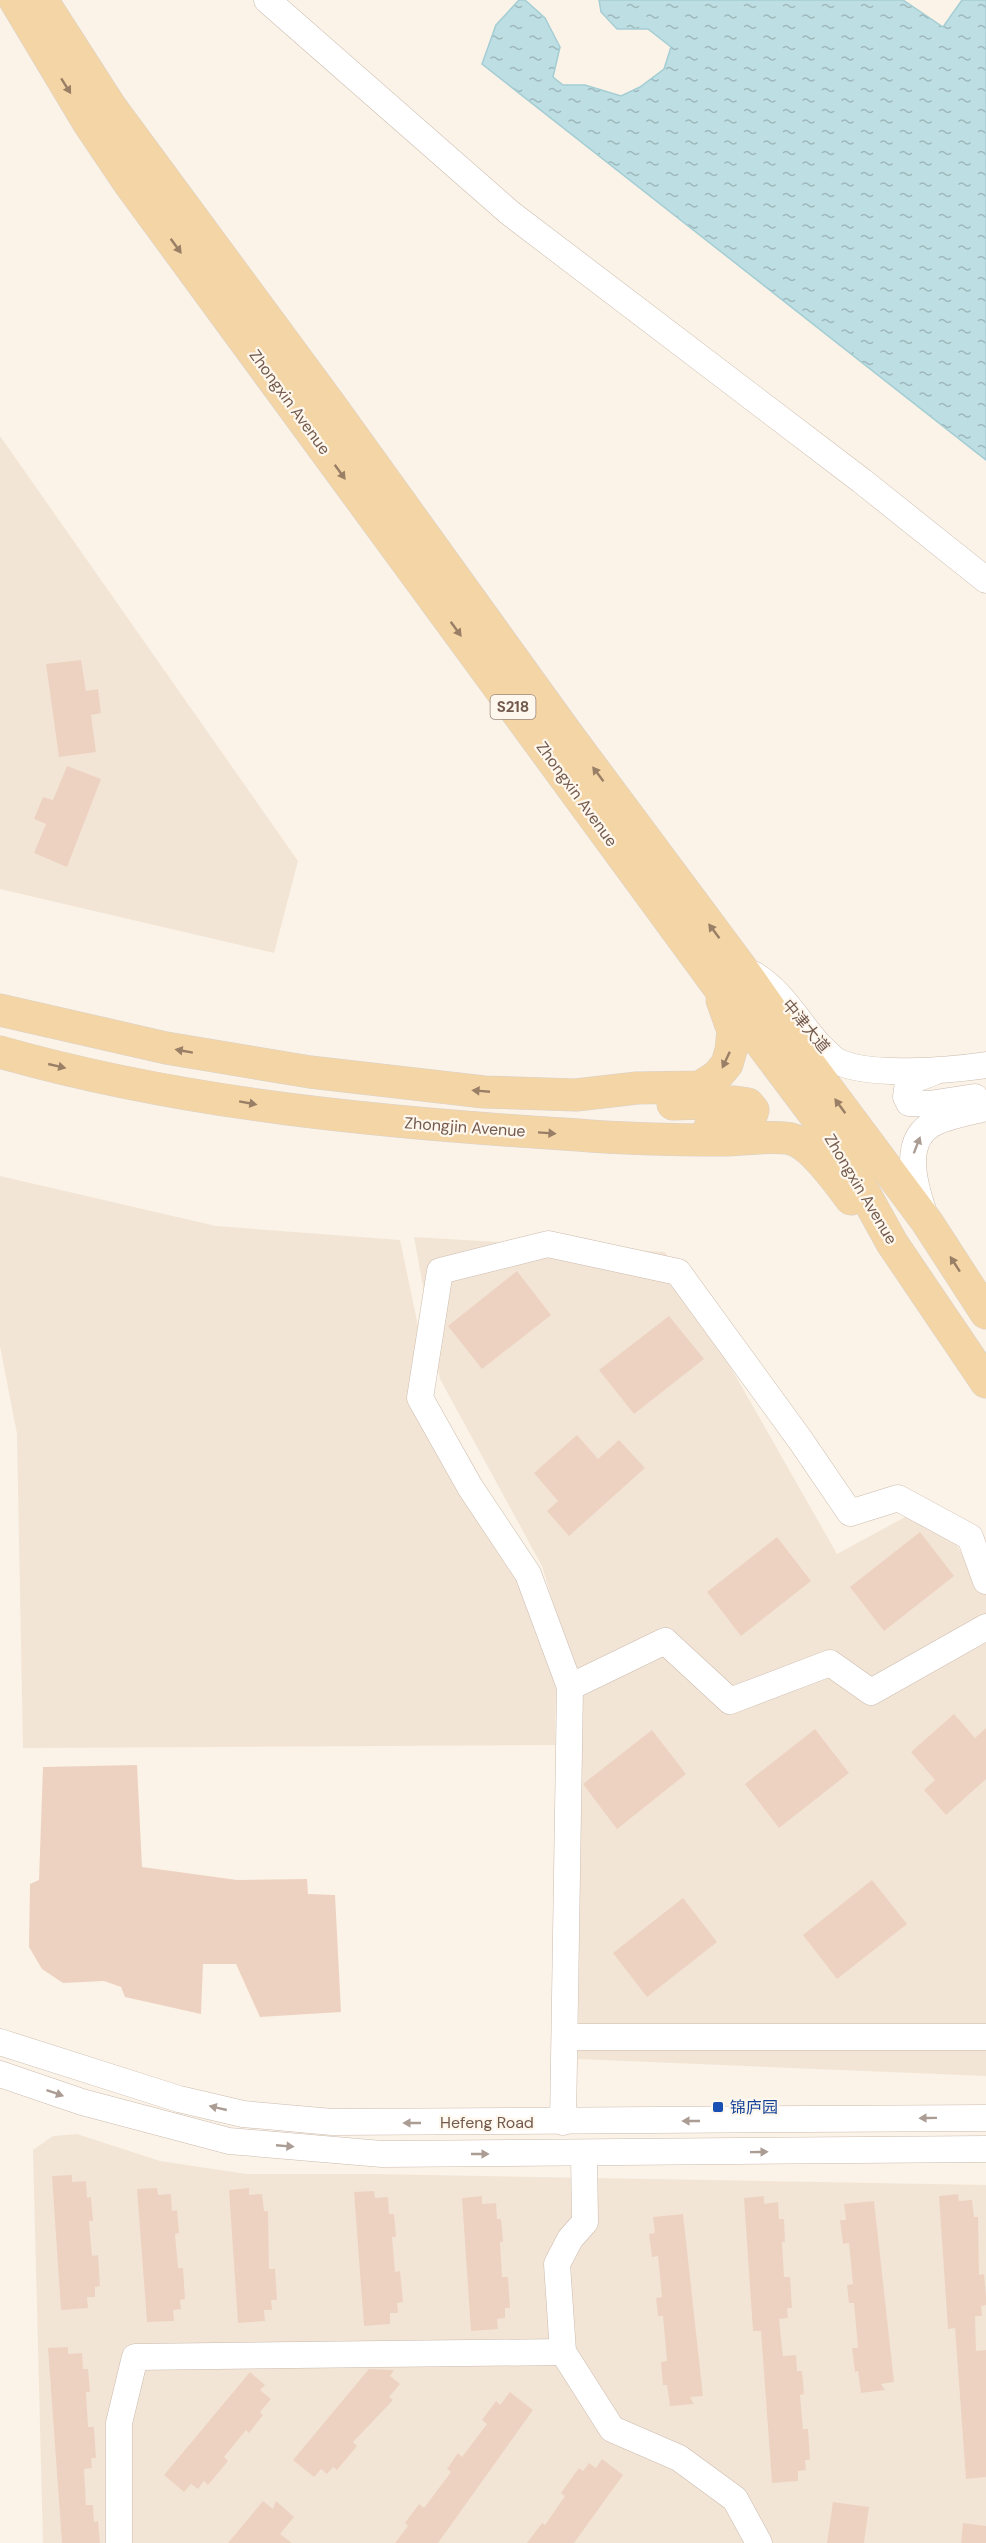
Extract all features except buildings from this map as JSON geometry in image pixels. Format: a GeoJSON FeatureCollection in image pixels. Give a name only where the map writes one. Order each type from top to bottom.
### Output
{"type":"FeatureCollection","features":[{"type":"Feature","properties":{"kind":"main road","name":"Zhongxin Avenue"},"geometry":{"type":"LineString","coordinates":[[15,0],[44,20],[117,116],[329,403],[572,740],[839,1147],[892,1243],[986,1382]]}},
{"type":"Feature","properties":{"kind":"main road","name":"Zhongxin Avenue"},"geometry":{"type":"LineString","coordinates":[[728,975],[805,1059],[927,1222],[986,1313]]}},
{"type":"Feature","properties":{"kind":"main road"},"geometry":{"type":"LineString","coordinates":[[576,1095],[637,1088],[700,1087],[717,1076],[727,1064],[733,1031],[728,975]]}},
{"type":"Feature","properties":{"kind":"main road"},"geometry":{"type":"LineString","coordinates":[[0,1010],[166,1048],[300,1070],[484,1092],[576,1095],[653,1105],[735,1102],[748,1104],[753,1110],[751,1116],[736,1125],[635,1127],[580,1136]]}},
{"type":"Feature","properties":{"kind":"main road","name":"Zhongjin Avenue"},"geometry":{"type":"LineString","coordinates":[[0,1052],[117,1080],[272,1107],[408,1123],[580,1136],[696,1140],[792,1140],[813,1154],[872,1224],[892,1243]]}},
{"type":"Feature","properties":{"kind":"street"},"geometry":{"type":"LineString","coordinates":[[267,0],[510,213],[862,481],[986,580]]}},
{"type":"Feature","properties":{"kind":"street","name":"中津大道"},"geometry":{"type":"LineString","coordinates":[[728,975],[766,982],[778,993],[819,1045],[836,1060],[861,1069],[940,1070],[986,1065]]}},
{"type":"Feature","properties":{"kind":"street"},"geometry":{"type":"LineString","coordinates":[[940,1070],[908,1082],[906,1097],[909,1102],[929,1104],[986,1095]]}},
{"type":"Feature","properties":{"kind":"street"},"geometry":{"type":"LineString","coordinates":[[927,1222],[914,1180],[912,1164],[917,1142],[924,1130],[934,1123],[986,1108]]}},
{"type":"Feature","properties":{"kind":"street"},"geometry":{"type":"LineString","coordinates":[[563,2122],[570,1687],[528,1574],[470,1486],[420,1398],[440,1271],[548,1244],[678,1272],[801,1441],[850,1513],[897,1498],[970,1538],[986,1581]]}},
{"type":"Feature","properties":{"kind":"street"},"geometry":{"type":"LineString","coordinates":[[570,1687],[665,1641],[730,1701],[830,1662],[871,1692],[986,1627]]}},
{"type":"Feature","properties":{"kind":"street"},"geometry":{"type":"LineString","coordinates":[[565,2037],[986,2037]]}},
{"type":"Feature","properties":{"kind":"street","name":"Hefeng Road"},"geometry":{"type":"LineString","coordinates":[[0,2042],[179,2099],[243,2114],[332,2122],[986,2118]]}},
{"type":"Feature","properties":{"kind":"street","name":"Hefeng Road"},"geometry":{"type":"LineString","coordinates":[[0,2074],[82,2102],[229,2141],[381,2154],[986,2149]]}},
{"type":"Feature","properties":{"kind":"street"},"geometry":{"type":"LineString","coordinates":[[584,2154],[585,2222],[570,2239],[557,2264],[563,2352],[612,2429],[679,2458],[735,2499],[759,2543]]}},
{"type":"Feature","properties":{"kind":"street"},"geometry":{"type":"LineString","coordinates":[[119,2543],[119,2422],[135,2357],[563,2352]]}},
{"type":"Feature","properties":{"kind":"shaded area"},"geometry":{"type":"Polygon","coordinates":[[[0,436],[298,861],[274,953],[0,889],[0,436]]]}},
{"type":"Feature","properties":{"kind":"shaded area"},"geometry":{"type":"Polygon","coordinates":[[[0,1176],[216,1226],[400,1240],[432,1393],[534,1571],[556,1690],[555,1745],[23,1748],[17,1434],[0,1346],[0,1176]]]}},
{"type":"Feature","properties":{"kind":"shaded area"},"geometry":{"type":"Polygon","coordinates":[[[414,1237],[665,1252],[837,1554],[931,1503],[986,1593],[986,2076],[578,2059],[582,1702],[542,1566],[440,1379],[414,1237]]]}},
{"type":"Feature","properties":{"kind":"shaded area"},"geometry":{"type":"Polygon","coordinates":[[[77,2134],[160,2161],[246,2174],[375,2174],[986,2185],[986,2543],[43,2543],[33,2150],[53,2136],[77,2134]]]}},
{"type":"Feature","properties":{"kind":"water"},"geometry":{"type":"Polygon","coordinates":[[[519,0],[525,0],[545,18],[560,47],[553,77],[563,85],[585,85],[621,96],[640,87],[664,69],[671,47],[648,29],[617,29],[601,12],[599,0],[903,0],[943,27],[962,0],[986,0],[986,460],[482,64],[496,25],[519,0]]]}},
{"type":"Feature","properties":{"kind":"place","name":"锦庐园"},"geometry":{"type":"Point","coordinates":[718,2107]}}]}
